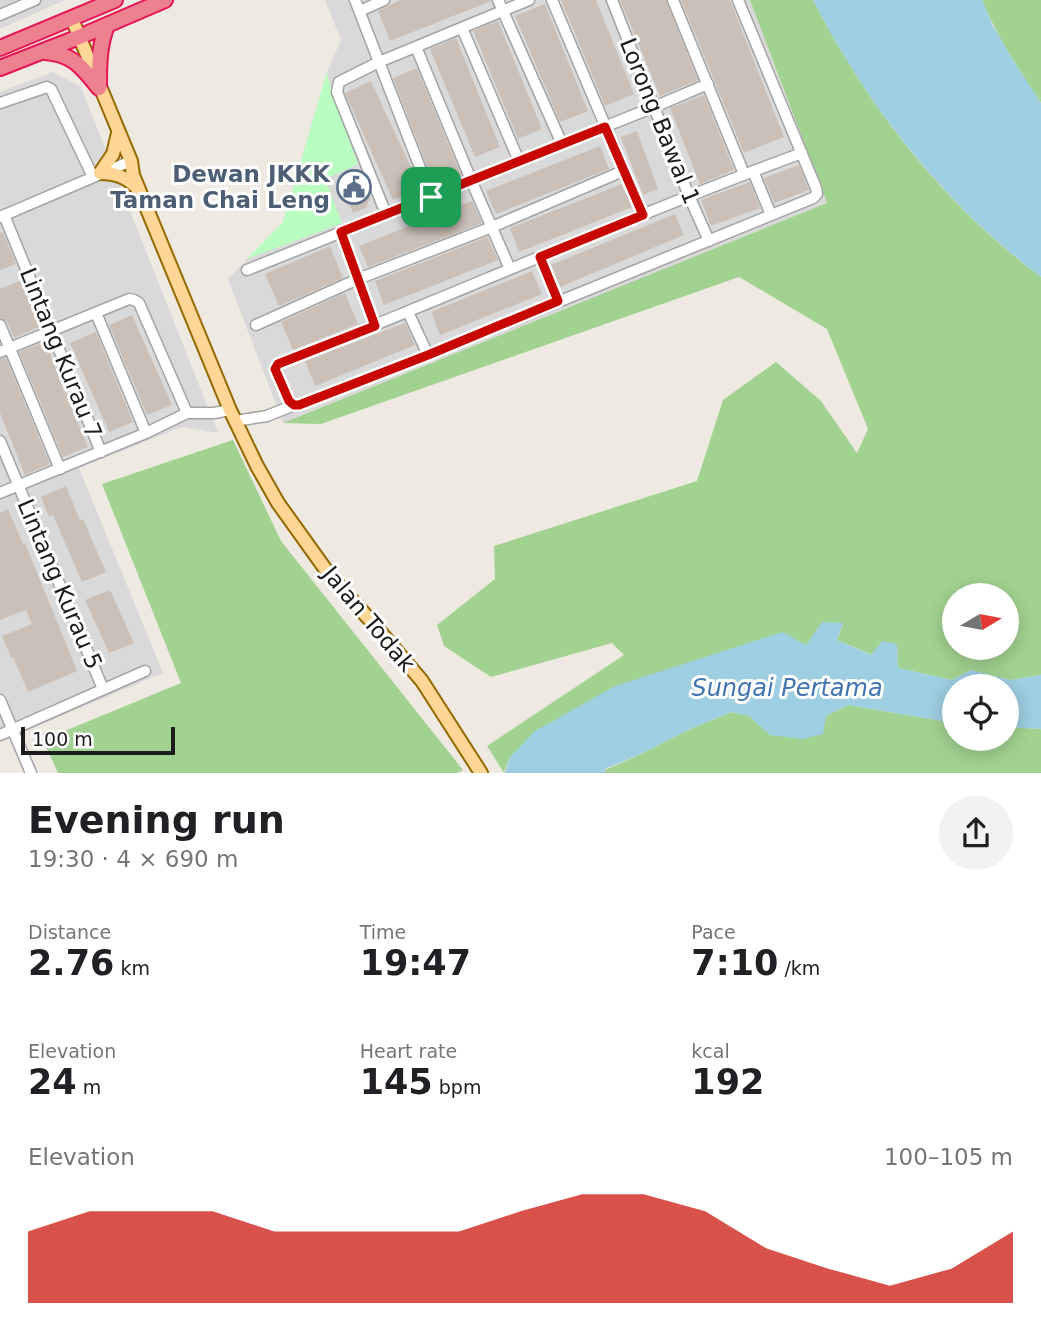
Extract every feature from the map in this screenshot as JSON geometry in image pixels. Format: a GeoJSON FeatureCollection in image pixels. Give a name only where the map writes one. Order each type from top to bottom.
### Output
{"type":"FeatureCollection","features":[{"type":"Feature","properties":{"kind":"highway"},"geometry":{"type":"LineString","coordinates":[[0,48],[115,0]]}},
{"type":"Feature","properties":{"kind":"highway"},"geometry":{"type":"LineString","coordinates":[[0,68],[165,0]]}},
{"type":"Feature","properties":{"kind":"highway"},"geometry":{"type":"LineString","coordinates":[[99,88],[99,51],[107,25]]}},
{"type":"Feature","properties":{"kind":"highway"},"geometry":{"type":"LineString","coordinates":[[42,52],[65,55],[75,60],[99,88]]}},
{"type":"Feature","properties":{"kind":"main road","name":"Jalan Todak"},"geometry":{"type":"LineString","coordinates":[[72,19],[230,410],[257,466],[278,503],[331,577],[422,681],[481,773]]}},
{"type":"Feature","properties":{"kind":"main road"},"geometry":{"type":"LineString","coordinates":[[97,175],[113,154],[119,131]]}},
{"type":"Feature","properties":{"kind":"main road","name":"Jalan Todak"},"geometry":{"type":"LineString","coordinates":[[131,161],[141,173],[257,466]]}},
{"type":"Feature","properties":{"kind":"main road"},"geometry":{"type":"LineString","coordinates":[[97,175],[110,173],[125,177],[140,192]]}},
{"type":"Feature","properties":{"kind":"street"},"geometry":{"type":"LineString","coordinates":[[0,15],[35,0]]}},
{"type":"Feature","properties":{"kind":"street"},"geometry":{"type":"LineString","coordinates":[[355,0],[431,197]]}},
{"type":"Feature","properties":{"kind":"street"},"geometry":{"type":"LineString","coordinates":[[360,11],[384,0]]}},
{"type":"Feature","properties":{"kind":"street"},"geometry":{"type":"LineString","coordinates":[[498,0],[562,144]]}},
{"type":"Feature","properties":{"kind":"street"},"geometry":{"type":"LineString","coordinates":[[386,214],[337,92],[339,82],[379,62],[530,0]]}},
{"type":"Feature","properties":{"kind":"street"},"geometry":{"type":"LineString","coordinates":[[552,0],[643,215]]}},
{"type":"Feature","properties":{"kind":"street","name":"Lorong Bawal 1"},"geometry":{"type":"LineString","coordinates":[[612,0],[709,241]]}},
{"type":"Feature","properties":{"kind":"street"},"geometry":{"type":"LineString","coordinates":[[673,0],[708,84],[771,215]]}},
{"type":"Feature","properties":{"kind":"street"},"geometry":{"type":"LineString","coordinates":[[241,420],[267,416],[299,405],[428,355],[813,198],[817,194],[802,153],[738,0]]}},
{"type":"Feature","properties":{"kind":"street"},"geometry":{"type":"LineString","coordinates":[[462,29],[519,161]]}},
{"type":"Feature","properties":{"kind":"street"},"geometry":{"type":"LineString","coordinates":[[416,47],[510,269]]}},
{"type":"Feature","properties":{"kind":"street"},"geometry":{"type":"LineString","coordinates":[[247,270],[708,84]]}},
{"type":"Feature","properties":{"kind":"street"},"geometry":{"type":"LineString","coordinates":[[0,103],[47,87],[51,89],[97,175]]}},
{"type":"Feature","properties":{"kind":"street"},"geometry":{"type":"LineString","coordinates":[[294,405],[289,401],[275,369],[278,364],[689,196],[802,153]]}},
{"type":"Feature","properties":{"kind":"street"},"geometry":{"type":"LineString","coordinates":[[2,216],[131,161]]}},
{"type":"Feature","properties":{"kind":"street"},"geometry":{"type":"LineString","coordinates":[[256,325],[358,279],[492,227],[624,171]]}},
{"type":"Feature","properties":{"kind":"street","name":"Lintang Kurau 7"},"geometry":{"type":"LineString","coordinates":[[2,216],[101,452]]}},
{"type":"Feature","properties":{"kind":"street"},"geometry":{"type":"LineString","coordinates":[[341,232],[375,326]]}},
{"type":"Feature","properties":{"kind":"street"},"geometry":{"type":"LineString","coordinates":[[540,257],[558,301]]}},
{"type":"Feature","properties":{"kind":"street"},"geometry":{"type":"LineString","coordinates":[[5,350],[129,299],[134,300],[139,303],[187,413]]}},
{"type":"Feature","properties":{"kind":"street"},"geometry":{"type":"LineString","coordinates":[[408,312],[428,355]]}},
{"type":"Feature","properties":{"kind":"street"},"geometry":{"type":"LineString","coordinates":[[96,313],[146,433]]}},
{"type":"Feature","properties":{"kind":"street"},"geometry":{"type":"LineString","coordinates":[[0,325],[5,350],[60,469]]}},
{"type":"Feature","properties":{"kind":"street"},"geometry":{"type":"LineString","coordinates":[[0,494],[187,413],[230,410]]}},
{"type":"Feature","properties":{"kind":"street","name":"Lintang Kurau 5"},"geometry":{"type":"LineString","coordinates":[[0,441],[103,689]]}},
{"type":"Feature","properties":{"kind":"street"},"geometry":{"type":"LineString","coordinates":[[0,735],[145,671]]}},
{"type":"Feature","properties":{"kind":"street"},"geometry":{"type":"LineString","coordinates":[[0,700],[31,773]]}},
{"type":"Feature","properties":{"kind":"shaded area"},"geometry":{"type":"Polygon","coordinates":[[[0,0],[65,0],[0,29],[0,0]]]}},
{"type":"Feature","properties":{"kind":"shaded area"},"geometry":{"type":"Polygon","coordinates":[[[325,0],[750,0],[828,203],[283,423],[228,279],[283,222],[327,72],[341,40],[325,0]]]}},
{"type":"Feature","properties":{"kind":"shaded area"},"geometry":{"type":"Polygon","coordinates":[[[53,72],[81,87],[218,433],[182,427],[79,468],[163,673],[0,742],[0,92],[53,72]]]}},
{"type":"Feature","properties":{"kind":"green space"},"geometry":{"type":"Polygon","coordinates":[[[750,0],[813,0],[858,79],[911,152],[972,218],[1005,249],[1041,277],[1041,675],[1019,679],[1019,674],[987,674],[971,670],[963,674],[942,674],[942,678],[898,668],[897,644],[872,655],[837,640],[843,624],[806,645],[510,757],[504,773],[487,746],[624,655],[612,643],[491,677],[444,646],[437,625],[495,579],[494,546],[697,481],[723,400],[776,362],[821,401],[857,453],[868,429],[827,329],[739,277],[321,424],[283,423],[827,203],[750,0]]]}},
{"type":"Feature","properties":{"kind":"green space"},"geometry":{"type":"Polygon","coordinates":[[[982,0],[1041,0],[1041,103],[1001,40],[982,0]]]}},
{"type":"Feature","properties":{"kind":"green space"},"geometry":{"type":"Polygon","coordinates":[[[327,72],[333,97],[358,164],[325,179],[342,223],[247,259],[283,222],[327,72]]]}},
{"type":"Feature","properties":{"kind":"green space"},"geometry":{"type":"Polygon","coordinates":[[[233,440],[281,541],[463,770],[457,773],[58,773],[43,740],[181,683],[102,484],[233,440]]]}},
{"type":"Feature","properties":{"kind":"green space"},"geometry":{"type":"Polygon","coordinates":[[[848,705],[942,721],[942,751],[1019,751],[1019,728],[1041,729],[1041,773],[605,773],[605,770],[731,712],[749,716],[770,735],[826,716],[848,705]]]}},
{"type":"Feature","properties":{"kind":"water"},"geometry":{"type":"Polygon","coordinates":[[[813,0],[982,0],[992,24],[1041,103],[1041,277],[972,218],[911,151],[858,78],[813,0]]]}},
{"type":"Feature","properties":{"kind":"water","name":"Sungai Pertama"},"geometry":{"type":"Polygon","coordinates":[[[822,622],[843,623],[837,640],[871,655],[882,641],[897,644],[898,668],[942,678],[942,721],[848,705],[826,716],[823,734],[803,739],[770,735],[749,716],[731,712],[605,769],[605,773],[505,773],[510,757],[535,731],[615,686],[783,632],[806,645],[822,622]]]}},
{"type":"Feature","properties":{"kind":"water","name":"Sungai Pertama"},"geometry":{"type":"Polygon","coordinates":[[[971,670],[987,674],[963,674],[971,670]]]}},
{"type":"Feature","properties":{"kind":"water","name":"Sungai Pertama"},"geometry":{"type":"Polygon","coordinates":[[[1041,675],[1041,729],[1019,728],[1019,679],[1041,675]]]}},
{"type":"Feature","properties":{"kind":"building"},"geometry":{"type":"Polygon","coordinates":[[[400,0],[491,1],[390,41],[378,11],[400,0]]]}},
{"type":"Feature","properties":{"kind":"building"},"geometry":{"type":"Polygon","coordinates":[[[561,0],[596,0],[634,94],[605,106],[561,0]]]}},
{"type":"Feature","properties":{"kind":"building"},"geometry":{"type":"Polygon","coordinates":[[[620,0],[666,0],[698,80],[660,96],[620,0]]]}},
{"type":"Feature","properties":{"kind":"building"},"geometry":{"type":"Polygon","coordinates":[[[681,0],[730,0],[784,137],[744,153],[681,0]]]}},
{"type":"Feature","properties":{"kind":"building"},"geometry":{"type":"Polygon","coordinates":[[[545,4],[588,111],[560,122],[515,16],[545,4]]]}},
{"type":"Feature","properties":{"kind":"building"},"geometry":{"type":"Polygon","coordinates":[[[498,21],[542,129],[518,139],[473,31],[498,21]]]}},
{"type":"Feature","properties":{"kind":"building"},"geometry":{"type":"Polygon","coordinates":[[[456,38],[500,147],[475,157],[430,49],[456,38]]]}},
{"type":"Feature","properties":{"kind":"building"},"geometry":{"type":"Polygon","coordinates":[[[417,68],[461,175],[435,187],[393,78],[417,68]]]}},
{"type":"Feature","properties":{"kind":"building"},"geometry":{"type":"Polygon","coordinates":[[[371,81],[420,187],[393,200],[345,93],[371,81]]]}},
{"type":"Feature","properties":{"kind":"building"},"geometry":{"type":"Polygon","coordinates":[[[704,95],[734,170],[700,184],[670,108],[704,95]]]}},
{"type":"Feature","properties":{"kind":"building"},"geometry":{"type":"Polygon","coordinates":[[[637,131],[658,189],[643,195],[621,137],[637,131]]]}},
{"type":"Feature","properties":{"kind":"building"},"geometry":{"type":"Polygon","coordinates":[[[600,146],[609,169],[496,214],[486,191],[600,146]]]}},
{"type":"Feature","properties":{"kind":"building"},"geometry":{"type":"Polygon","coordinates":[[[799,165],[809,190],[774,203],[764,178],[799,165]]]}},
{"type":"Feature","properties":{"kind":"building","name":"Dewan JKKK Taman Chai Leng"},"geometry":{"type":"Polygon","coordinates":[[[358,169],[370,198],[366,208],[353,213],[338,176],[358,169]]]}},
{"type":"Feature","properties":{"kind":"building"},"geometry":{"type":"Polygon","coordinates":[[[750,182],[760,208],[711,226],[701,200],[750,182]]]}},
{"type":"Feature","properties":{"kind":"building"},"geometry":{"type":"Polygon","coordinates":[[[622,184],[632,207],[519,252],[510,228],[622,184]]]}},
{"type":"Feature","properties":{"kind":"building"},"geometry":{"type":"Polygon","coordinates":[[[472,201],[482,223],[368,267],[359,246],[472,201]]]}},
{"type":"Feature","properties":{"kind":"building"},"geometry":{"type":"Polygon","coordinates":[[[675,214],[684,235],[560,287],[551,265],[675,214]]]}},
{"type":"Feature","properties":{"kind":"building"},"geometry":{"type":"Polygon","coordinates":[[[3,232],[16,264],[0,270],[0,233],[3,232]]]}},
{"type":"Feature","properties":{"kind":"building"},"geometry":{"type":"Polygon","coordinates":[[[487,237],[498,260],[384,305],[375,281],[487,237]]]}},
{"type":"Feature","properties":{"kind":"building"},"geometry":{"type":"Polygon","coordinates":[[[330,246],[343,278],[279,306],[265,274],[330,246]]]}},
{"type":"Feature","properties":{"kind":"building"},"geometry":{"type":"Polygon","coordinates":[[[532,271],[542,294],[440,335],[431,312],[532,271]]]}},
{"type":"Feature","properties":{"kind":"building"},"geometry":{"type":"Polygon","coordinates":[[[22,280],[41,326],[14,338],[7,322],[0,318],[0,289],[22,280]]]}},
{"type":"Feature","properties":{"kind":"building"},"geometry":{"type":"Polygon","coordinates":[[[345,293],[358,324],[293,350],[281,322],[345,293]]]}},
{"type":"Feature","properties":{"kind":"building"},"geometry":{"type":"Polygon","coordinates":[[[132,315],[172,405],[147,415],[109,325],[132,315]]]}},
{"type":"Feature","properties":{"kind":"building"},"geometry":{"type":"Polygon","coordinates":[[[405,323],[415,345],[315,386],[305,361],[405,323]]]}},
{"type":"Feature","properties":{"kind":"building"},"geometry":{"type":"Polygon","coordinates":[[[96,332],[133,422],[109,432],[70,343],[96,332]]]}},
{"type":"Feature","properties":{"kind":"building"},"geometry":{"type":"Polygon","coordinates":[[[45,342],[88,447],[63,457],[19,352],[45,342]]]}},
{"type":"Feature","properties":{"kind":"building"},"geometry":{"type":"Polygon","coordinates":[[[6,358],[50,464],[25,475],[0,413],[0,359],[6,358]]]}},
{"type":"Feature","properties":{"kind":"building"},"geometry":{"type":"Polygon","coordinates":[[[66,486],[106,572],[82,582],[53,515],[49,517],[41,497],[66,486]]]}},
{"type":"Feature","properties":{"kind":"building"},"geometry":{"type":"Polygon","coordinates":[[[8,509],[23,544],[25,543],[77,671],[28,692],[2,636],[32,624],[26,610],[0,620],[0,513],[8,509]]]}},
{"type":"Feature","properties":{"kind":"building"},"geometry":{"type":"Polygon","coordinates":[[[110,590],[134,643],[109,653],[85,600],[110,590]]]}},
{"type":"Feature","properties":{"kind":"place","name":"Dewan JKKK Taman Chai Leng"},"geometry":{"type":"Point","coordinates":[354,187]}},
{"type":"Feature","properties":{"kind":"route"},"geometry":{"type":"LineString","coordinates":[[605,127],[643,215],[540,257],[558,301],[428,355],[294,405],[289,401],[275,369],[278,364],[375,326],[341,232],[431,197],[605,127]]}}]}
